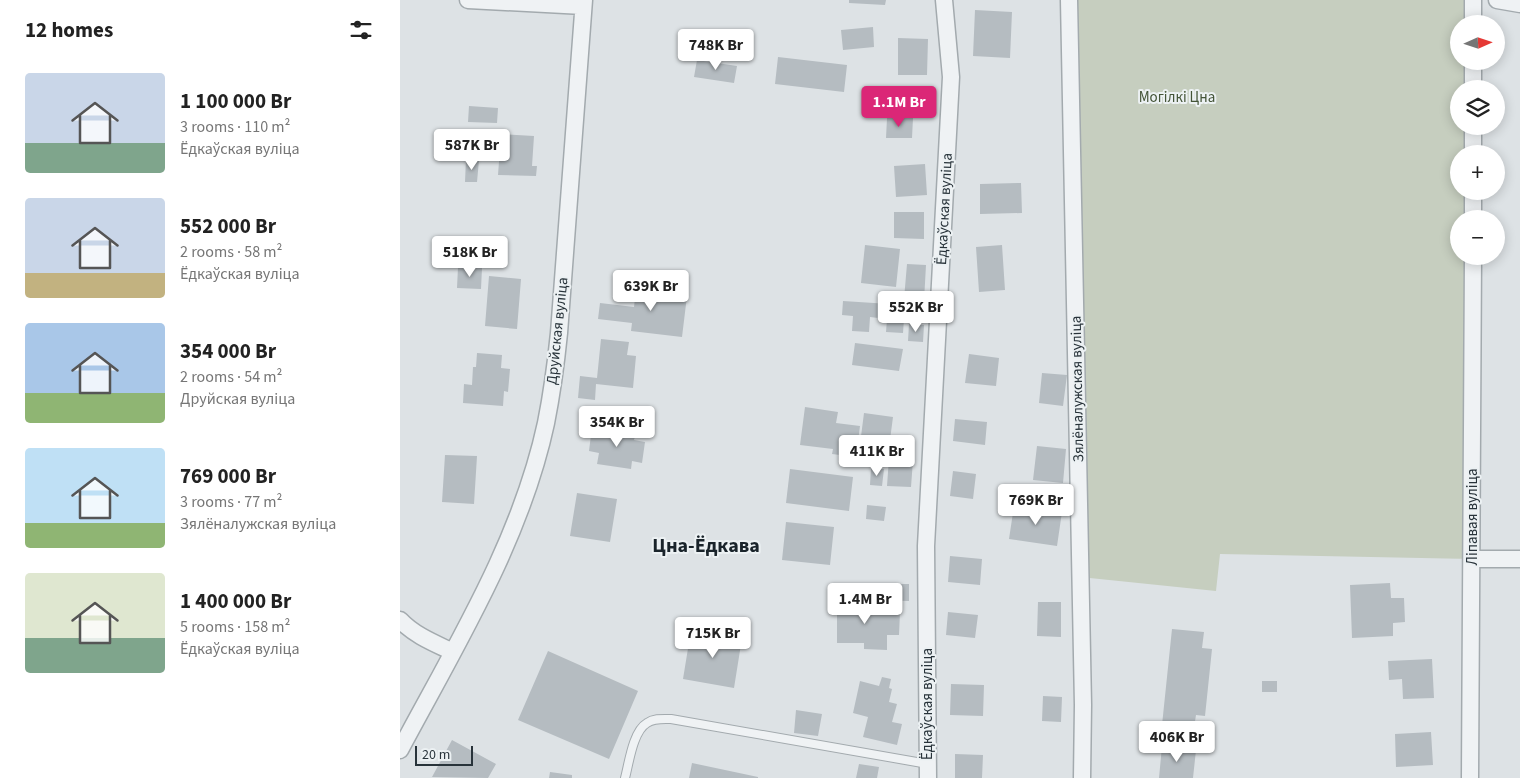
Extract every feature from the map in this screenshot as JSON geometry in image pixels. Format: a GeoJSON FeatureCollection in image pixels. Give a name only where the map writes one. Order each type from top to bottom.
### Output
{"type":"FeatureCollection","features":[{"type":"Feature","properties":{"kind":"street"},"geometry":{"type":"LineString","coordinates":[[468,0],[583,3]]}},
{"type":"Feature","properties":{"kind":"street","name":"Ёдкаўская вуліца"},"geometry":{"type":"LineString","coordinates":[[928,771],[926,546],[951,77],[944,0]]}},
{"type":"Feature","properties":{"kind":"street","name":"Зялёналужская вуліца"},"geometry":{"type":"LineString","coordinates":[[1069,0],[1083,695],[1082,778]]}},
{"type":"Feature","properties":{"kind":"street"},"geometry":{"type":"LineString","coordinates":[[1473,0],[1473,15]]}},
{"type":"Feature","properties":{"kind":"street"},"geometry":{"type":"LineString","coordinates":[[1497,0],[1520,4]]}},
{"type":"Feature","properties":{"kind":"street","name":"Друйская вуліца"},"geometry":{"type":"LineString","coordinates":[[400,750],[470,622],[510,533],[532,474],[546,423],[559,333],[583,3]]}},
{"type":"Feature","properties":{"kind":"street","name":"Ліпавая вуліца"},"geometry":{"type":"LineString","coordinates":[[1470,778],[1473,265]]}},
{"type":"Feature","properties":{"kind":"street"},"geometry":{"type":"LineString","coordinates":[[1472,559],[1520,559]]}},
{"type":"Feature","properties":{"kind":"street"},"geometry":{"type":"LineString","coordinates":[[400,620],[428,641],[453,652]]}},
{"type":"Feature","properties":{"kind":"lane"},"geometry":{"type":"LineString","coordinates":[[625,778],[640,730],[647,723],[659,719],[671,719],[928,771]]}},
{"type":"Feature","properties":{"kind":"green space","name":"Могілкі Цна"},"geometry":{"type":"Polygon","coordinates":[[[1069,0],[1473,0],[1473,15],[1450,15],[1450,70],[1473,70],[1473,80],[1450,80],[1450,135],[1473,135],[1473,145],[1450,145],[1450,200],[1473,200],[1473,210],[1450,210],[1450,265],[1473,265],[1472,559],[1220,554],[1216,591],[1080,577],[1069,0]]]}},
{"type":"Feature","properties":{"kind":"building"},"geometry":{"type":"Polygon","coordinates":[[[849,0],[886,0],[885,5],[849,3],[849,0]]]}},
{"type":"Feature","properties":{"kind":"building"},"geometry":{"type":"Polygon","coordinates":[[[975,10],[1012,12],[1010,58],[973,56],[975,10]]]}},
{"type":"Feature","properties":{"kind":"building"},"geometry":{"type":"Polygon","coordinates":[[[873,27],[874,47],[843,50],[841,30],[873,27]]]}},
{"type":"Feature","properties":{"kind":"building"},"geometry":{"type":"Polygon","coordinates":[[[898,38],[928,39],[927,75],[898,75],[898,38]]]}},
{"type":"Feature","properties":{"kind":"building"},"geometry":{"type":"Polygon","coordinates":[[[778,57],[847,65],[844,92],[775,84],[778,57]]]}},
{"type":"Feature","properties":{"kind":"building"},"geometry":{"type":"Polygon","coordinates":[[[697,60],[737,66],[734,83],[694,77],[697,60]]]}},
{"type":"Feature","properties":{"kind":"building"},"geometry":{"type":"Polygon","coordinates":[[[469,106],[498,108],[497,123],[468,122],[469,106]]]}},
{"type":"Feature","properties":{"kind":"building"},"geometry":{"type":"Polygon","coordinates":[[[887,118],[913,118],[912,138],[886,138],[887,118]]]}},
{"type":"Feature","properties":{"kind":"building"},"geometry":{"type":"Polygon","coordinates":[[[501,134],[534,136],[532,166],[537,166],[536,176],[498,175],[501,134]]]}},
{"type":"Feature","properties":{"kind":"building"},"geometry":{"type":"Polygon","coordinates":[[[466,159],[479,160],[477,182],[465,182],[466,159]]]}},
{"type":"Feature","properties":{"kind":"building"},"geometry":{"type":"Polygon","coordinates":[[[925,164],[927,195],[896,197],[894,166],[925,164]]]}},
{"type":"Feature","properties":{"kind":"building"},"geometry":{"type":"Polygon","coordinates":[[[1021,183],[1022,213],[980,214],[980,184],[1021,183]]]}},
{"type":"Feature","properties":{"kind":"building"},"geometry":{"type":"Polygon","coordinates":[[[894,212],[924,212],[924,239],[894,238],[894,212]]]}},
{"type":"Feature","properties":{"kind":"building"},"geometry":{"type":"Polygon","coordinates":[[[865,245],[900,249],[896,287],[861,283],[865,245]]]}},
{"type":"Feature","properties":{"kind":"building"},"geometry":{"type":"Polygon","coordinates":[[[1002,245],[1005,290],[979,292],[976,247],[1002,245]]]}},
{"type":"Feature","properties":{"kind":"building"},"geometry":{"type":"Polygon","coordinates":[[[907,264],[926,265],[924,301],[904,299],[907,264]]]}},
{"type":"Feature","properties":{"kind":"building"},"geometry":{"type":"Polygon","coordinates":[[[458,267],[482,268],[481,289],[457,288],[458,267]]]}},
{"type":"Feature","properties":{"kind":"building"},"geometry":{"type":"Polygon","coordinates":[[[489,276],[521,279],[517,329],[485,326],[489,276]]]}},
{"type":"Feature","properties":{"kind":"building"},"geometry":{"type":"Polygon","coordinates":[[[649,283],[670,285],[669,294],[687,296],[682,337],[631,331],[632,323],[598,319],[600,303],[634,307],[636,289],[648,290],[649,283]]]}},
{"type":"Feature","properties":{"kind":"building"},"geometry":{"type":"Polygon","coordinates":[[[843,301],[905,305],[903,333],[886,332],[887,319],[870,317],[869,332],[852,331],[853,316],[842,315],[843,301]]]}},
{"type":"Feature","properties":{"kind":"building"},"geometry":{"type":"Polygon","coordinates":[[[909,324],[924,325],[923,342],[908,341],[909,324]]]}},
{"type":"Feature","properties":{"kind":"building"},"geometry":{"type":"Polygon","coordinates":[[[601,339],[629,342],[627,355],[636,356],[633,388],[596,384],[595,400],[578,398],[580,376],[597,378],[601,339]]]}},
{"type":"Feature","properties":{"kind":"building"},"geometry":{"type":"Polygon","coordinates":[[[855,343],[903,349],[899,371],[852,365],[855,343]]]}},
{"type":"Feature","properties":{"kind":"building"},"geometry":{"type":"Polygon","coordinates":[[[477,353],[502,355],[501,368],[510,369],[508,392],[504,391],[503,406],[463,403],[464,384],[472,385],[473,367],[476,367],[477,353]]]}},
{"type":"Feature","properties":{"kind":"building"},"geometry":{"type":"Polygon","coordinates":[[[969,354],[999,358],[996,386],[965,383],[969,354]]]}},
{"type":"Feature","properties":{"kind":"building"},"geometry":{"type":"Polygon","coordinates":[[[1042,373],[1067,375],[1063,406],[1039,403],[1042,373]]]}},
{"type":"Feature","properties":{"kind":"building"},"geometry":{"type":"Polygon","coordinates":[[[805,407],[838,412],[836,423],[860,426],[856,457],[832,454],[833,449],[800,445],[805,407]]]}},
{"type":"Feature","properties":{"kind":"building"},"geometry":{"type":"Polygon","coordinates":[[[864,413],[893,417],[888,455],[859,452],[864,413]]]}},
{"type":"Feature","properties":{"kind":"building"},"geometry":{"type":"Polygon","coordinates":[[[955,419],[987,422],[985,445],[953,441],[955,419]]]}},
{"type":"Feature","properties":{"kind":"building"},"geometry":{"type":"Polygon","coordinates":[[[602,427],[636,433],[634,440],[645,442],[642,463],[632,461],[631,469],[597,464],[599,453],[589,451],[591,435],[600,436],[602,427]]]}},
{"type":"Feature","properties":{"kind":"building"},"geometry":{"type":"Polygon","coordinates":[[[1037,446],[1066,449],[1063,483],[1033,480],[1037,446]]]}},
{"type":"Feature","properties":{"kind":"building"},"geometry":{"type":"Polygon","coordinates":[[[445,455],[477,456],[474,504],[442,502],[445,455]]]}},
{"type":"Feature","properties":{"kind":"building"},"geometry":{"type":"Polygon","coordinates":[[[889,458],[913,460],[911,487],[887,486],[889,458]]]}},
{"type":"Feature","properties":{"kind":"building"},"geometry":{"type":"Polygon","coordinates":[[[871,468],[884,469],[882,486],[870,485],[871,468]]]}},
{"type":"Feature","properties":{"kind":"building"},"geometry":{"type":"Polygon","coordinates":[[[790,469],[853,477],[849,511],[786,503],[790,469]]]}},
{"type":"Feature","properties":{"kind":"building"},"geometry":{"type":"Polygon","coordinates":[[[953,471],[976,474],[973,499],[950,496],[953,471]]]}},
{"type":"Feature","properties":{"kind":"building"},"geometry":{"type":"Polygon","coordinates":[[[577,493],[617,499],[610,542],[570,536],[577,493]]]}},
{"type":"Feature","properties":{"kind":"building"},"geometry":{"type":"Polygon","coordinates":[[[867,505],[886,507],[884,521],[866,519],[867,505]]]}},
{"type":"Feature","properties":{"kind":"building"},"geometry":{"type":"Polygon","coordinates":[[[1014,506],[1062,512],[1057,546],[1009,539],[1014,506]]]}},
{"type":"Feature","properties":{"kind":"building"},"geometry":{"type":"Polygon","coordinates":[[[786,522],[834,527],[830,565],[782,560],[786,522]]]}},
{"type":"Feature","properties":{"kind":"building"},"geometry":{"type":"Polygon","coordinates":[[[950,556],[982,559],[980,585],[948,582],[950,556]]]}},
{"type":"Feature","properties":{"kind":"building"},"geometry":{"type":"Polygon","coordinates":[[[1390,583],[1391,598],[1404,598],[1405,622],[1393,623],[1393,636],[1352,638],[1350,585],[1390,583]]]}},
{"type":"Feature","properties":{"kind":"building"},"geometry":{"type":"Polygon","coordinates":[[[876,584],[909,584],[909,601],[875,600],[876,584]]]}},
{"type":"Feature","properties":{"kind":"building"},"geometry":{"type":"Polygon","coordinates":[[[837,599],[867,600],[867,611],[900,612],[899,635],[887,635],[887,650],[864,649],[864,643],[837,643],[837,599]]]}},
{"type":"Feature","properties":{"kind":"building"},"geometry":{"type":"Polygon","coordinates":[[[1038,602],[1061,602],[1061,637],[1037,636],[1038,602]]]}},
{"type":"Feature","properties":{"kind":"building"},"geometry":{"type":"Polygon","coordinates":[[[948,612],[978,615],[975,638],[946,635],[948,612]]]}},
{"type":"Feature","properties":{"kind":"building"},"geometry":{"type":"Polygon","coordinates":[[[1172,629],[1204,632],[1202,648],[1212,649],[1205,716],[1196,715],[1194,728],[1162,725],[1172,629]]]}},
{"type":"Feature","properties":{"kind":"building"},"geometry":{"type":"Polygon","coordinates":[[[691,630],[742,638],[734,688],[683,679],[691,630]]]}},
{"type":"Feature","properties":{"kind":"building"},"geometry":{"type":"Polygon","coordinates":[[[548,651],[638,691],[609,759],[518,720],[548,651]]]}},
{"type":"Feature","properties":{"kind":"building"},"geometry":{"type":"Polygon","coordinates":[[[1432,659],[1434,698],[1403,699],[1402,679],[1389,680],[1388,661],[1432,659]]]}},
{"type":"Feature","properties":{"kind":"building"},"geometry":{"type":"Polygon","coordinates":[[[882,677],[891,679],[889,688],[892,689],[889,702],[897,704],[892,722],[902,724],[897,745],[863,737],[868,717],[853,713],[860,681],[879,686],[882,677]]]}},
{"type":"Feature","properties":{"kind":"building"},"geometry":{"type":"Polygon","coordinates":[[[1262,681],[1277,681],[1277,692],[1262,692],[1262,681]]]}},
{"type":"Feature","properties":{"kind":"building"},"geometry":{"type":"Polygon","coordinates":[[[951,684],[984,685],[983,716],[950,715],[951,684]]]}},
{"type":"Feature","properties":{"kind":"building"},"geometry":{"type":"Polygon","coordinates":[[[1043,696],[1062,697],[1061,722],[1042,721],[1043,696]]]}},
{"type":"Feature","properties":{"kind":"building"},"geometry":{"type":"Polygon","coordinates":[[[796,710],[822,714],[818,736],[794,733],[796,710]]]}},
{"type":"Feature","properties":{"kind":"building"},"geometry":{"type":"Polygon","coordinates":[[[1431,732],[1433,765],[1396,767],[1395,734],[1431,732]]]}},
{"type":"Feature","properties":{"kind":"building"},"geometry":{"type":"Polygon","coordinates":[[[452,740],[496,764],[488,778],[432,777],[452,740]]]}},
{"type":"Feature","properties":{"kind":"building"},"geometry":{"type":"Polygon","coordinates":[[[1162,746],[1196,750],[1193,778],[1159,778],[1162,746]]]}},
{"type":"Feature","properties":{"kind":"building"},"geometry":{"type":"Polygon","coordinates":[[[955,754],[983,755],[982,778],[955,778],[955,754]]]}},
{"type":"Feature","properties":{"kind":"building"},"geometry":{"type":"Polygon","coordinates":[[[692,763],[758,777],[758,778],[689,778],[692,763]]]}},
{"type":"Feature","properties":{"kind":"building"},"geometry":{"type":"Polygon","coordinates":[[[859,764],[879,767],[877,778],[856,778],[859,764]]]}},
{"type":"Feature","properties":{"kind":"building"},"geometry":{"type":"Polygon","coordinates":[[[550,772],[572,775],[572,778],[549,778],[550,772]]]}},
{"type":"Feature","properties":{"kind":"district","name":"Цна-Ёдкава"},"geometry":{"type":"Point","coordinates":[706,545]}}]}
